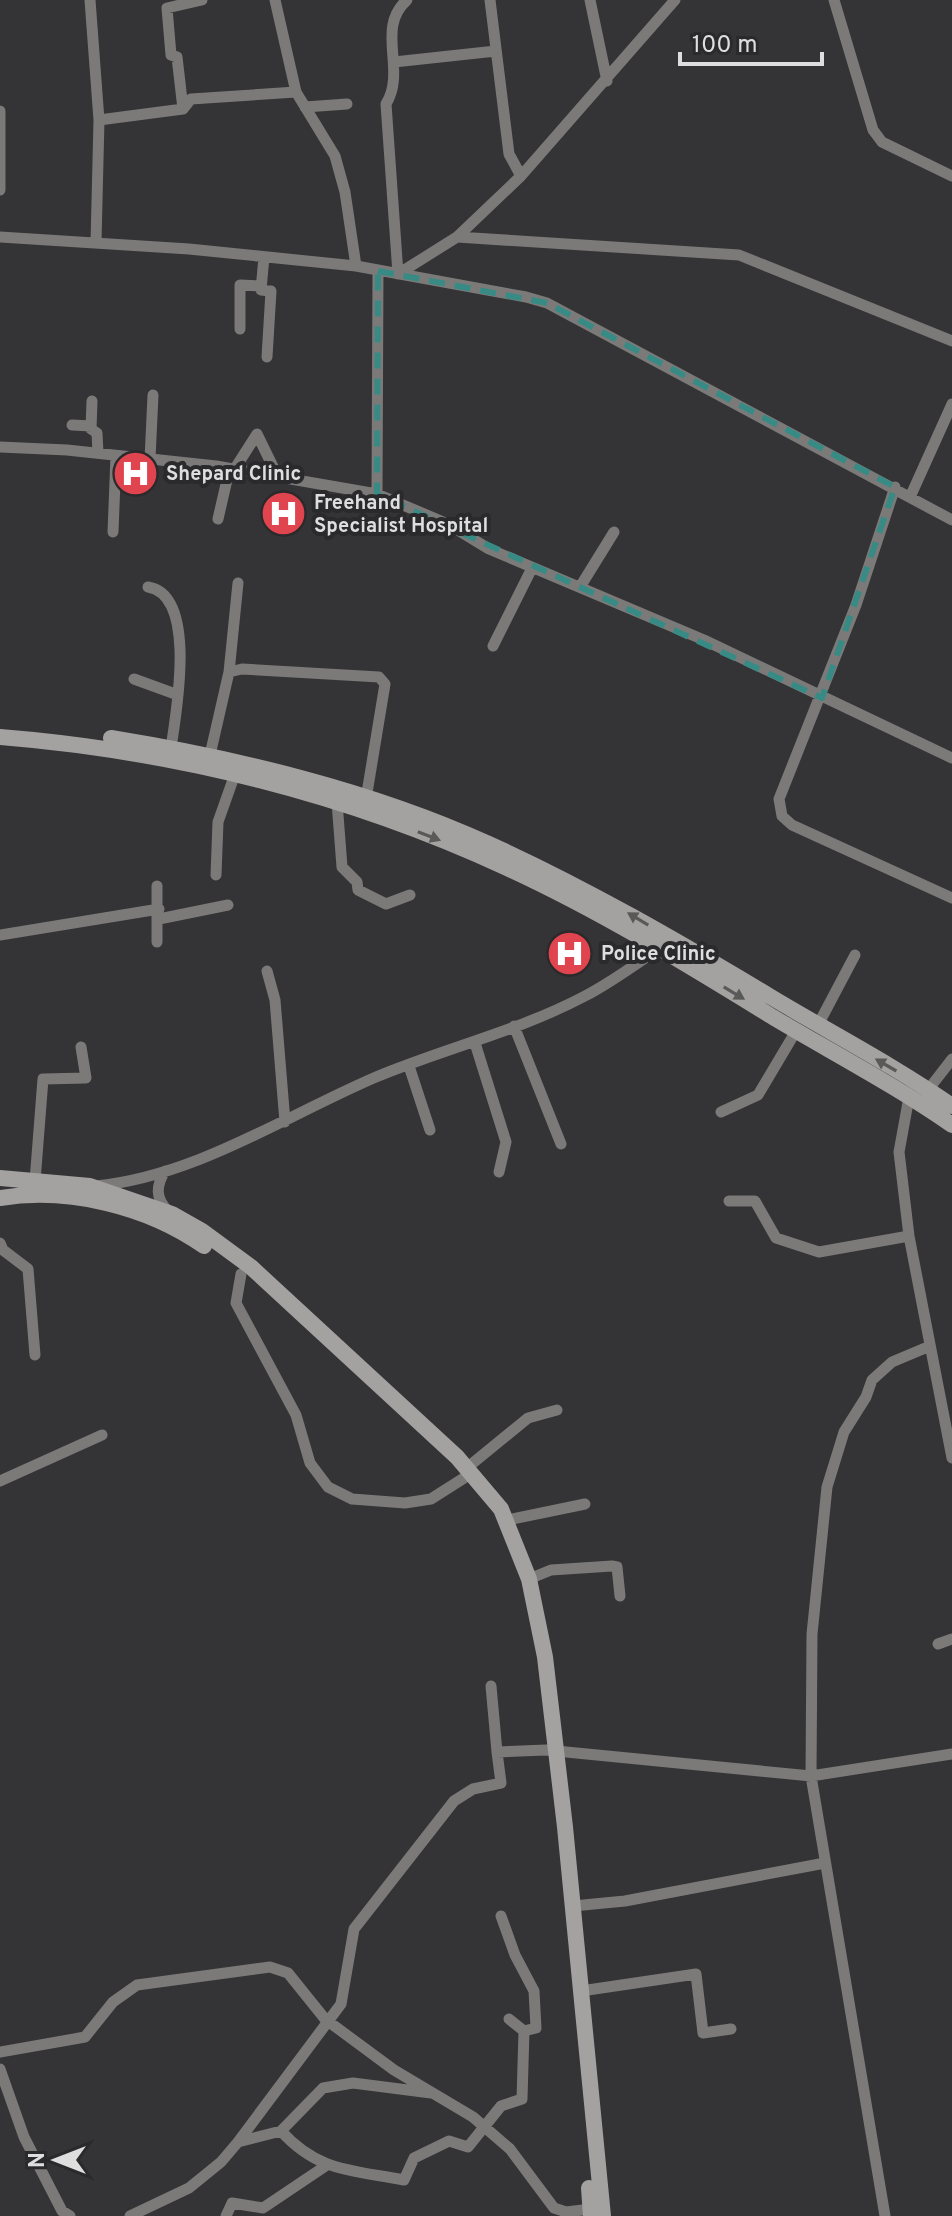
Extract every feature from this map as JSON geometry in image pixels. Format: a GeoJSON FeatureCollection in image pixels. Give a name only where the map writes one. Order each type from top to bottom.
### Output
{"type":"FeatureCollection","features":[{"type":"Feature","properties":{"kind":"main road"},"geometry":{"type":"LineString","coordinates":[[0,726],[76,733],[210,755],[366,799],[488,844],[607,901],[796,1031],[952,1125]]}},
{"type":"Feature","properties":{"kind":"main road"},"geometry":{"type":"LineString","coordinates":[[0,737],[92,745],[235,774],[337,802],[509,868],[666,944],[818,1025],[952,1106]]}},
{"type":"Feature","properties":{"kind":"main road"},"geometry":{"type":"LineString","coordinates":[[0,1197],[4,1189],[0,1178],[90,1186],[172,1214],[251,1267],[466,1473],[495,1519],[513,1563],[529,1618],[552,1751],[581,1991],[595,2214]]}},
{"type":"Feature","properties":{"kind":"main road"},"geometry":{"type":"LineString","coordinates":[[0,1197],[42,1194],[93,1200],[173,1228],[195,1239],[241,1274],[492,1495],[507,1520],[529,1579],[540,1629],[595,2214]]}},
{"type":"Feature","properties":{"kind":"street"},"geometry":{"type":"LineString","coordinates":[[90,0],[99,120],[96,242]]}},
{"type":"Feature","properties":{"kind":"street"},"geometry":{"type":"LineString","coordinates":[[183,109],[177,57],[171,55],[167,8],[202,0]]}},
{"type":"Feature","properties":{"kind":"street"},"geometry":{"type":"LineString","coordinates":[[275,0],[296,92],[335,156],[345,192],[356,266]]}},
{"type":"Feature","properties":{"kind":"street"},"geometry":{"type":"LineString","coordinates":[[398,274],[386,104],[390,96],[394,62],[390,26],[396,9],[407,0]]}},
{"type":"Feature","properties":{"kind":"street"},"geometry":{"type":"LineString","coordinates":[[490,0],[509,154],[521,176]]}},
{"type":"Feature","properties":{"kind":"street"},"geometry":{"type":"LineString","coordinates":[[590,0],[607,81]]}},
{"type":"Feature","properties":{"kind":"street"},"geometry":{"type":"LineString","coordinates":[[398,274],[457,237],[521,176],[675,0]]}},
{"type":"Feature","properties":{"kind":"street"},"geometry":{"type":"LineString","coordinates":[[834,0],[873,130],[882,142],[952,176]]}},
{"type":"Feature","properties":{"kind":"street"},"geometry":{"type":"LineString","coordinates":[[394,62],[496,51]]}},
{"type":"Feature","properties":{"kind":"street"},"geometry":{"type":"LineString","coordinates":[[99,120],[183,109],[191,99],[296,92]]}},
{"type":"Feature","properties":{"kind":"street"},"geometry":{"type":"LineString","coordinates":[[305,107],[347,104]]}},
{"type":"Feature","properties":{"kind":"street"},"geometry":{"type":"LineString","coordinates":[[0,111],[0,190]]}},
{"type":"Feature","properties":{"kind":"street"},"geometry":{"type":"LineString","coordinates":[[0,237],[96,242],[356,266],[547,303],[911,495],[952,520]]}},
{"type":"Feature","properties":{"kind":"street"},"geometry":{"type":"LineString","coordinates":[[457,237],[739,255],[952,341]]}},
{"type":"Feature","properties":{"kind":"street"},"geometry":{"type":"LineString","coordinates":[[264,257],[261,290],[271,291],[267,357]]}},
{"type":"Feature","properties":{"kind":"street"},"geometry":{"type":"LineString","coordinates":[[377,494],[378,271]]}},
{"type":"Feature","properties":{"kind":"street"},"geometry":{"type":"LineString","coordinates":[[240,329],[240,285],[261,286]]}},
{"type":"Feature","properties":{"kind":"street"},"geometry":{"type":"LineString","coordinates":[[150,459],[153,395]]}},
{"type":"Feature","properties":{"kind":"street"},"geometry":{"type":"LineString","coordinates":[[92,401],[91,426],[97,433],[98,453]]}},
{"type":"Feature","properties":{"kind":"street"},"geometry":{"type":"LineString","coordinates":[[911,495],[952,404]]}},
{"type":"Feature","properties":{"kind":"street"},"geometry":{"type":"LineString","coordinates":[[72,425],[91,426]]}},
{"type":"Feature","properties":{"kind":"street"},"geometry":{"type":"LineString","coordinates":[[218,519],[232,470],[257,434],[278,477]]}},
{"type":"Feature","properties":{"kind":"street"},"geometry":{"type":"LineString","coordinates":[[0,447],[98,453],[216,466],[377,494],[448,524],[532,568],[704,640],[952,758]]}},
{"type":"Feature","properties":{"kind":"street"},"geometry":{"type":"LineString","coordinates":[[113,532],[116,456]]}},
{"type":"Feature","properties":{"kind":"street"},"geometry":{"type":"LineString","coordinates":[[895,487],[822,698],[779,799],[782,816],[792,825],[952,898]]}},
{"type":"Feature","properties":{"kind":"street"},"geometry":{"type":"LineString","coordinates":[[580,587],[614,532]]}},
{"type":"Feature","properties":{"kind":"street"},"geometry":{"type":"LineString","coordinates":[[493,646],[532,568]]}},
{"type":"Feature","properties":{"kind":"street"},"geometry":{"type":"LineString","coordinates":[[210,755],[229,672],[238,583]]}},
{"type":"Feature","properties":{"kind":"street"},"geometry":{"type":"LineString","coordinates":[[148,587],[161,589],[169,598],[175,617],[181,659],[171,748]]}},
{"type":"Feature","properties":{"kind":"street"},"geometry":{"type":"LineString","coordinates":[[229,672],[242,669],[379,677],[385,684],[366,799]]}},
{"type":"Feature","properties":{"kind":"street"},"geometry":{"type":"LineString","coordinates":[[134,679],[178,695]]}},
{"type":"Feature","properties":{"kind":"street"},"geometry":{"type":"LineString","coordinates":[[216,875],[218,822],[235,774]]}},
{"type":"Feature","properties":{"kind":"street"},"geometry":{"type":"LineString","coordinates":[[337,802],[342,867],[357,882],[358,890],[386,904],[410,895]]}},
{"type":"Feature","properties":{"kind":"street"},"geometry":{"type":"LineString","coordinates":[[157,886],[157,942]]}},
{"type":"Feature","properties":{"kind":"street"},"geometry":{"type":"LineString","coordinates":[[0,935],[228,905]]}},
{"type":"Feature","properties":{"kind":"street"},"geometry":{"type":"LineString","coordinates":[[90,1186],[141,1181],[285,1122],[409,1066],[475,1043],[582,998],[666,944]]}},
{"type":"Feature","properties":{"kind":"street"},"geometry":{"type":"LineString","coordinates":[[818,1025],[855,955]]}},
{"type":"Feature","properties":{"kind":"street"},"geometry":{"type":"LineString","coordinates":[[267,971],[275,1000],[285,1122]]}},
{"type":"Feature","properties":{"kind":"street"},"geometry":{"type":"LineString","coordinates":[[514,1026],[561,1144]]}},
{"type":"Feature","properties":{"kind":"street"},"geometry":{"type":"LineString","coordinates":[[721,1112],[758,1095],[796,1031]]}},
{"type":"Feature","properties":{"kind":"street"},"geometry":{"type":"LineString","coordinates":[[475,1043],[506,1142],[499,1172]]}},
{"type":"Feature","properties":{"kind":"street"},"geometry":{"type":"LineString","coordinates":[[35,1181],[43,1079],[86,1078],[81,1047]]}},
{"type":"Feature","properties":{"kind":"street"},"geometry":{"type":"LineString","coordinates":[[928,1090],[952,1059]]}},
{"type":"Feature","properties":{"kind":"street"},"geometry":{"type":"LineString","coordinates":[[409,1066],[430,1130]]}},
{"type":"Feature","properties":{"kind":"street"},"geometry":{"type":"LineString","coordinates":[[909,1097],[899,1152],[909,1236],[952,1458]]}},
{"type":"Feature","properties":{"kind":"street"},"geometry":{"type":"LineString","coordinates":[[165,1171],[158,1182],[158,1196],[172,1214]]}},
{"type":"Feature","properties":{"kind":"street"},"geometry":{"type":"LineString","coordinates":[[729,1201],[755,1201],[776,1238],[819,1252],[909,1236]]}},
{"type":"Feature","properties":{"kind":"street"},"geometry":{"type":"LineString","coordinates":[[0,1243],[3,1250],[28,1269],[35,1355]]}},
{"type":"Feature","properties":{"kind":"street"},"geometry":{"type":"LineString","coordinates":[[241,1274],[236,1303],[296,1415],[310,1463],[328,1487],[352,1499],[405,1503],[431,1499],[466,1473],[528,1418],[557,1410]]}},
{"type":"Feature","properties":{"kind":"street"},"geometry":{"type":"LineString","coordinates":[[885,2216],[811,1776],[814,1588],[834,1457],[872,1380],[892,1362],[930,1346]]}},
{"type":"Feature","properties":{"kind":"street"},"geometry":{"type":"LineString","coordinates":[[0,1481],[102,1435]]}},
{"type":"Feature","properties":{"kind":"street"},"geometry":{"type":"LineString","coordinates":[[507,1520],[585,1504]]}},
{"type":"Feature","properties":{"kind":"street"},"geometry":{"type":"LineString","coordinates":[[529,1579],[551,1570],[612,1566],[617,1567],[620,1596]]}},
{"type":"Feature","properties":{"kind":"street"},"geometry":{"type":"LineString","coordinates":[[938,1644],[952,1639]]}},
{"type":"Feature","properties":{"kind":"street"},"geometry":{"type":"LineString","coordinates":[[130,2216],[189,2188],[221,2162],[341,2004],[354,1929],[454,1801],[473,1789],[501,1783],[491,1686]]}},
{"type":"Feature","properties":{"kind":"street"},"geometry":{"type":"LineString","coordinates":[[497,1752],[552,1751],[811,1776],[952,1754]]}},
{"type":"Feature","properties":{"kind":"street"},"geometry":{"type":"LineString","coordinates":[[573,1906],[625,1901],[825,1863]]}},
{"type":"Feature","properties":{"kind":"street"},"geometry":{"type":"LineString","coordinates":[[501,1916],[515,1955],[534,1991],[536,2028],[524,2031]]}},
{"type":"Feature","properties":{"kind":"street"},"geometry":{"type":"LineString","coordinates":[[0,2052],[85,2037],[113,2002],[137,1985],[270,1967],[288,1973],[319,2015],[394,2070],[438,2094],[510,2149],[554,2208],[595,2214]]}},
{"type":"Feature","properties":{"kind":"street"},"geometry":{"type":"LineString","coordinates":[[581,1991],[696,1974],[703,2033],[731,2029]]}},
{"type":"Feature","properties":{"kind":"street"},"geometry":{"type":"LineString","coordinates":[[509,2019],[524,2031]]}},
{"type":"Feature","properties":{"kind":"street"},"geometry":{"type":"LineString","coordinates":[[281,2131],[301,2153],[327,2165],[404,2180],[414,2158],[449,2141],[468,2147],[501,2106],[522,2099],[524,2031]]}},
{"type":"Feature","properties":{"kind":"street"},"geometry":{"type":"LineString","coordinates":[[0,2069],[24,2137],[62,2211],[70,2216]]}},
{"type":"Feature","properties":{"kind":"street"},"geometry":{"type":"LineString","coordinates":[[238,2142],[281,2131],[323,2088],[353,2083],[438,2094]]}},
{"type":"Feature","properties":{"kind":"street"},"geometry":{"type":"LineString","coordinates":[[226,2216],[232,2203],[263,2208],[327,2165]]}},
{"type":"Feature","properties":{"kind":"highlighted area"},"geometry":{"type":"Polygon","coordinates":[[[378,271],[547,303],[895,487],[822,698],[377,494],[378,271]]]}},
{"type":"Feature","properties":{"kind":"place","name":"Shepard Clinic"},"geometry":{"type":"Point","coordinates":[135,473]}},
{"type":"Feature","properties":{"kind":"place","name":"Freehand Specialist Hospital"},"geometry":{"type":"Point","coordinates":[283,513]}},
{"type":"Feature","properties":{"kind":"place","name":"Police Clinic"},"geometry":{"type":"Point","coordinates":[570,953]}}]}
